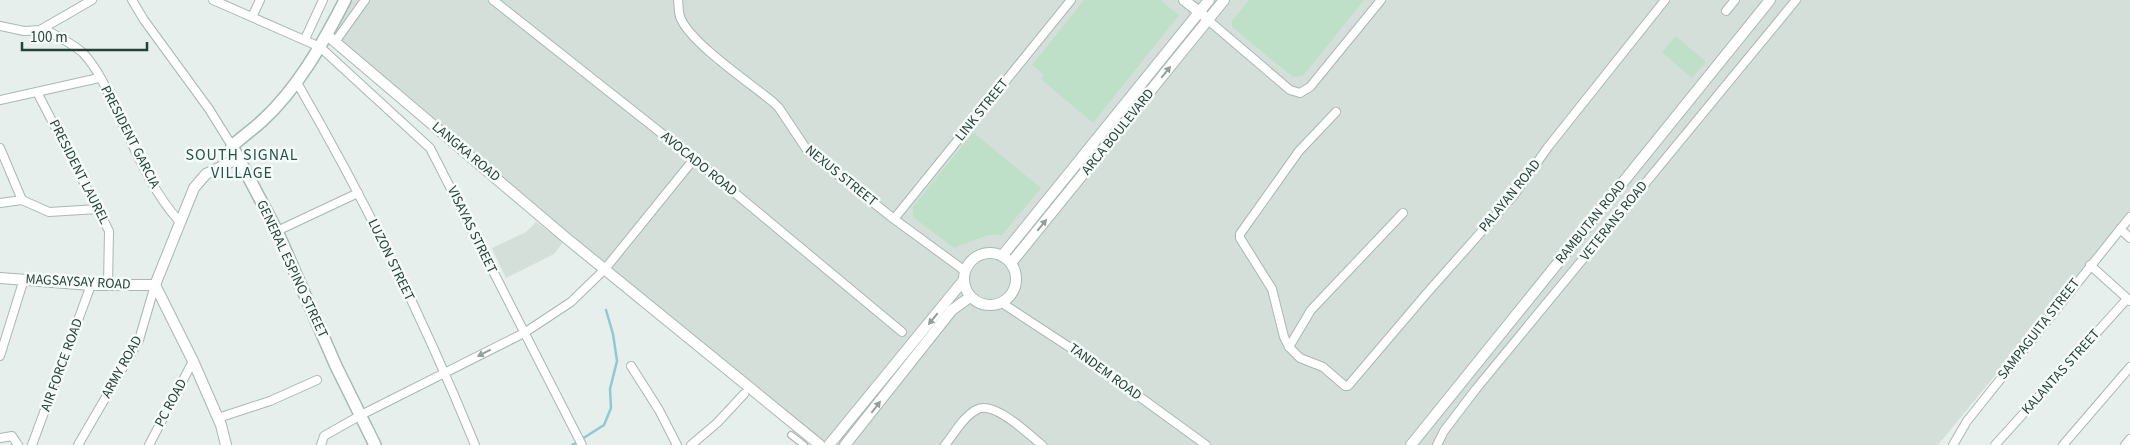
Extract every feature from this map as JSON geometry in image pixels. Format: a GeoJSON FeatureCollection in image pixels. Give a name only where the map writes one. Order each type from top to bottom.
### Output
{"type":"FeatureCollection","features":[{"type":"Feature","properties":{"kind":"main road"},"geometry":{"type":"LineString","coordinates":[[232,146],[262,121],[296,82],[320,47],[331,38],[345,0]]}},
{"type":"Feature","properties":{"kind":"main road","name":"GENERAL ESPINO STREET"},"geometry":{"type":"LineString","coordinates":[[232,146],[277,231],[336,366],[375,445]]}},
{"type":"Feature","properties":{"kind":"street"},"geometry":{"type":"LineString","coordinates":[[0,26],[24,31],[44,28],[92,0]]}},
{"type":"Feature","properties":{"kind":"street","name":"GENERAL ESPINO STREET"},"geometry":{"type":"LineString","coordinates":[[132,0],[144,20],[209,109],[232,146]]}},
{"type":"Feature","properties":{"kind":"street","name":"VISAYAS STREET"},"geometry":{"type":"LineString","coordinates":[[214,0],[320,47],[430,148],[582,445]]}},
{"type":"Feature","properties":{"kind":"street"},"geometry":{"type":"LineString","coordinates":[[252,17],[260,0]]}},
{"type":"Feature","properties":{"kind":"street"},"geometry":{"type":"LineString","coordinates":[[305,39],[323,0]]}},
{"type":"Feature","properties":{"kind":"street"},"geometry":{"type":"LineString","coordinates":[[331,38],[364,0]]}},
{"type":"Feature","properties":{"kind":"street","name":"AVOCADO ROAD"},"geometry":{"type":"LineString","coordinates":[[492,0],[694,159],[902,332]]}},
{"type":"Feature","properties":{"kind":"street","name":"NEXUS STREET"},"geometry":{"type":"LineString","coordinates":[[678,0],[680,18],[688,32],[779,108],[807,150],[964,276]]}},
{"type":"Feature","properties":{"kind":"street","name":"LINK STREET"},"geometry":{"type":"LineString","coordinates":[[894,219],[1071,0]]}},
{"type":"Feature","properties":{"kind":"street"},"geometry":{"type":"LineString","coordinates":[[1184,0],[1290,90],[1300,93],[1310,87],[1381,0]]}},
{"type":"Feature","properties":{"kind":"street","name":"ARCA BOULEVARD"},"geometry":{"type":"LineString","coordinates":[[1002,256],[1209,0]]}},
{"type":"Feature","properties":{"kind":"street","name":"ARCA BOULEVARD"},"geometry":{"type":"LineString","coordinates":[[1011,263],[1224,0]]}},
{"type":"Feature","properties":{"kind":"street","name":"PALAYAN ROAD"},"geometry":{"type":"LineString","coordinates":[[1288,347],[1300,358],[1323,367],[1345,386],[1348,386],[1514,195],[1559,134],[1665,0]]}},
{"type":"Feature","properties":{"kind":"street"},"geometry":{"type":"LineString","coordinates":[[1726,10],[1735,0]]}},
{"type":"Feature","properties":{"kind":"street","name":"RAMBUTAN ROAD"},"geometry":{"type":"LineString","coordinates":[[1411,445],[1770,0]]}},
{"type":"Feature","properties":{"kind":"street","name":"VETERANS ROAD"},"geometry":{"type":"LineString","coordinates":[[1437,445],[1444,430],[1482,382],[1796,0]]}},
{"type":"Feature","properties":{"kind":"street","name":"PRESIDENT GARCIA"},"geometry":{"type":"LineString","coordinates":[[44,28],[82,52],[99,78],[138,158],[170,210],[180,221]]}},
{"type":"Feature","properties":{"kind":"street","name":"LANGKA ROAD"},"geometry":{"type":"LineString","coordinates":[[331,38],[605,269],[820,445]]}},
{"type":"Feature","properties":{"kind":"street","name":"PRESIDENT GARCIA"},"geometry":{"type":"LineString","coordinates":[[0,100],[99,78]]}},
{"type":"Feature","properties":{"kind":"street","name":"LUZON STREET"},"geometry":{"type":"LineString","coordinates":[[296,82],[358,193],[445,373],[475,445]]}},
{"type":"Feature","properties":{"kind":"street","name":"PRESIDENT LAUREL"},"geometry":{"type":"LineString","coordinates":[[37,92],[109,232],[108,285]]}},
{"type":"Feature","properties":{"kind":"street"},"geometry":{"type":"LineString","coordinates":[[1288,347],[1272,289],[1241,241],[1240,234],[1299,151],[1336,112]]}},
{"type":"Feature","properties":{"kind":"street"},"geometry":{"type":"LineString","coordinates":[[0,148],[22,200]]}},
{"type":"Feature","properties":{"kind":"street"},"geometry":{"type":"LineString","coordinates":[[226,445],[218,418],[193,361],[155,285],[194,188],[206,174],[239,158]]}},
{"type":"Feature","properties":{"kind":"street"},"geometry":{"type":"LineString","coordinates":[[321,445],[324,436],[361,415],[524,334],[571,302],[605,269],[694,159]]}},
{"type":"Feature","properties":{"kind":"street"},"geometry":{"type":"LineString","coordinates":[[277,231],[358,193]]}},
{"type":"Feature","properties":{"kind":"street"},"geometry":{"type":"LineString","coordinates":[[0,203],[22,200],[49,212],[98,209]]}},
{"type":"Feature","properties":{"kind":"street"},"geometry":{"type":"LineString","coordinates":[[1288,347],[1311,310],[1403,213]]}},
{"type":"Feature","properties":{"kind":"street","name":"SAMPAGUITA STREET"},"geometry":{"type":"LineString","coordinates":[[1956,444],[1967,421],[2130,217]]}},
{"type":"Feature","properties":{"kind":"street"},"geometry":{"type":"LineString","coordinates":[[2120,229],[2130,238]]}},
{"type":"Feature","properties":{"kind":"street"},"geometry":{"type":"LineString","coordinates":[[830,445],[964,276],[971,260],[982,254],[995,253],[1002,256],[1011,263],[1016,276],[1016,284],[1010,296],[1002,303],[995,305],[982,304],[970,297],[964,276]]}},
{"type":"Feature","properties":{"kind":"street"},"geometry":{"type":"LineString","coordinates":[[2090,265],[2129,300]]}},
{"type":"Feature","properties":{"kind":"street","name":"MAGSAYSAY ROAD"},"geometry":{"type":"LineString","coordinates":[[0,278],[91,285],[155,285]]}},
{"type":"Feature","properties":{"kind":"street"},"geometry":{"type":"LineString","coordinates":[[0,356],[24,280]]}},
{"type":"Feature","properties":{"kind":"street","name":"AIR FORCE ROAD"},"geometry":{"type":"LineString","coordinates":[[32,445],[91,285]]}},
{"type":"Feature","properties":{"kind":"street","name":"ARMY ROAD"},"geometry":{"type":"LineString","coordinates":[[78,445],[139,340],[155,285]]}},
{"type":"Feature","properties":{"kind":"street"},"geometry":{"type":"LineString","coordinates":[[845,445],[952,310],[970,297]]}},
{"type":"Feature","properties":{"kind":"street","name":"KALANTAS STREET"},"geometry":{"type":"LineString","coordinates":[[1995,445],[2129,300]]}},
{"type":"Feature","properties":{"kind":"street","name":"TANDEM ROAD"},"geometry":{"type":"LineString","coordinates":[[1002,303],[1089,360],[1206,445]]}},
{"type":"Feature","properties":{"kind":"street","name":"PC ROAD"},"geometry":{"type":"LineString","coordinates":[[149,445],[193,361]]}},
{"type":"Feature","properties":{"kind":"street"},"geometry":{"type":"LineString","coordinates":[[631,366],[677,445]]}},
{"type":"Feature","properties":{"kind":"street"},"geometry":{"type":"LineString","coordinates":[[2062,445],[2130,367]]}},
{"type":"Feature","properties":{"kind":"street"},"geometry":{"type":"LineString","coordinates":[[218,418],[270,401],[317,380]]}},
{"type":"Feature","properties":{"kind":"street"},"geometry":{"type":"LineString","coordinates":[[691,445],[717,423],[744,394]]}},
{"type":"Feature","properties":{"kind":"street"},"geometry":{"type":"LineString","coordinates":[[945,445],[970,414],[978,408],[985,407],[999,412],[1042,445]]}},
{"type":"Feature","properties":{"kind":"street"},"geometry":{"type":"LineString","coordinates":[[791,435],[804,445]]}},
{"type":"Feature","properties":{"kind":"street"},"geometry":{"type":"LineString","coordinates":[[0,438],[12,436],[18,445]]}},
{"type":"Feature","properties":{"kind":"street"},"geometry":{"type":"LineString","coordinates":[[2125,445],[2130,439]]}},
{"type":"Feature","properties":{"kind":"shaded area"},"geometry":{"type":"Polygon","coordinates":[[[350,0],[2130,0],[2130,211],[1938,445],[812,445],[330,42],[350,0]]]}},
{"type":"Feature","properties":{"kind":"shaded area"},"geometry":{"type":"Polygon","coordinates":[[[536,222],[563,242],[554,254],[506,278],[492,248],[526,232],[536,222]]]}},
{"type":"Feature","properties":{"kind":"green space"},"geometry":{"type":"Polygon","coordinates":[[[1084,0],[1160,0],[1179,15],[1093,123],[1041,79],[1044,75],[1032,65],[1084,0]]]}},
{"type":"Feature","properties":{"kind":"green space"},"geometry":{"type":"Polygon","coordinates":[[[1249,0],[1364,0],[1303,76],[1293,77],[1232,27],[1232,21],[1249,0]]]}},
{"type":"Feature","properties":{"kind":"green space"},"geometry":{"type":"Polygon","coordinates":[[[1676,36],[1706,62],[1692,78],[1662,52],[1676,36]]]}},
{"type":"Feature","properties":{"kind":"green space"},"geometry":{"type":"Polygon","coordinates":[[[973,132],[1041,188],[1002,235],[988,235],[954,248],[913,217],[913,207],[973,132]]]}},
{"type":"Feature","properties":{"kind":"waterway"},"geometry":{"type":"LineString","coordinates":[[582,439],[604,425],[611,408],[610,389],[617,361],[613,334],[606,310]]}},
{"type":"Feature","properties":{"kind":"waterway"},"geometry":{"type":"LineString","coordinates":[[572,445],[576,443]]}},
{"type":"Feature","properties":{"kind":"district","name":"SOUTH SIGNAL VILLAGE"},"geometry":{"type":"Point","coordinates":[242,164]}}]}
